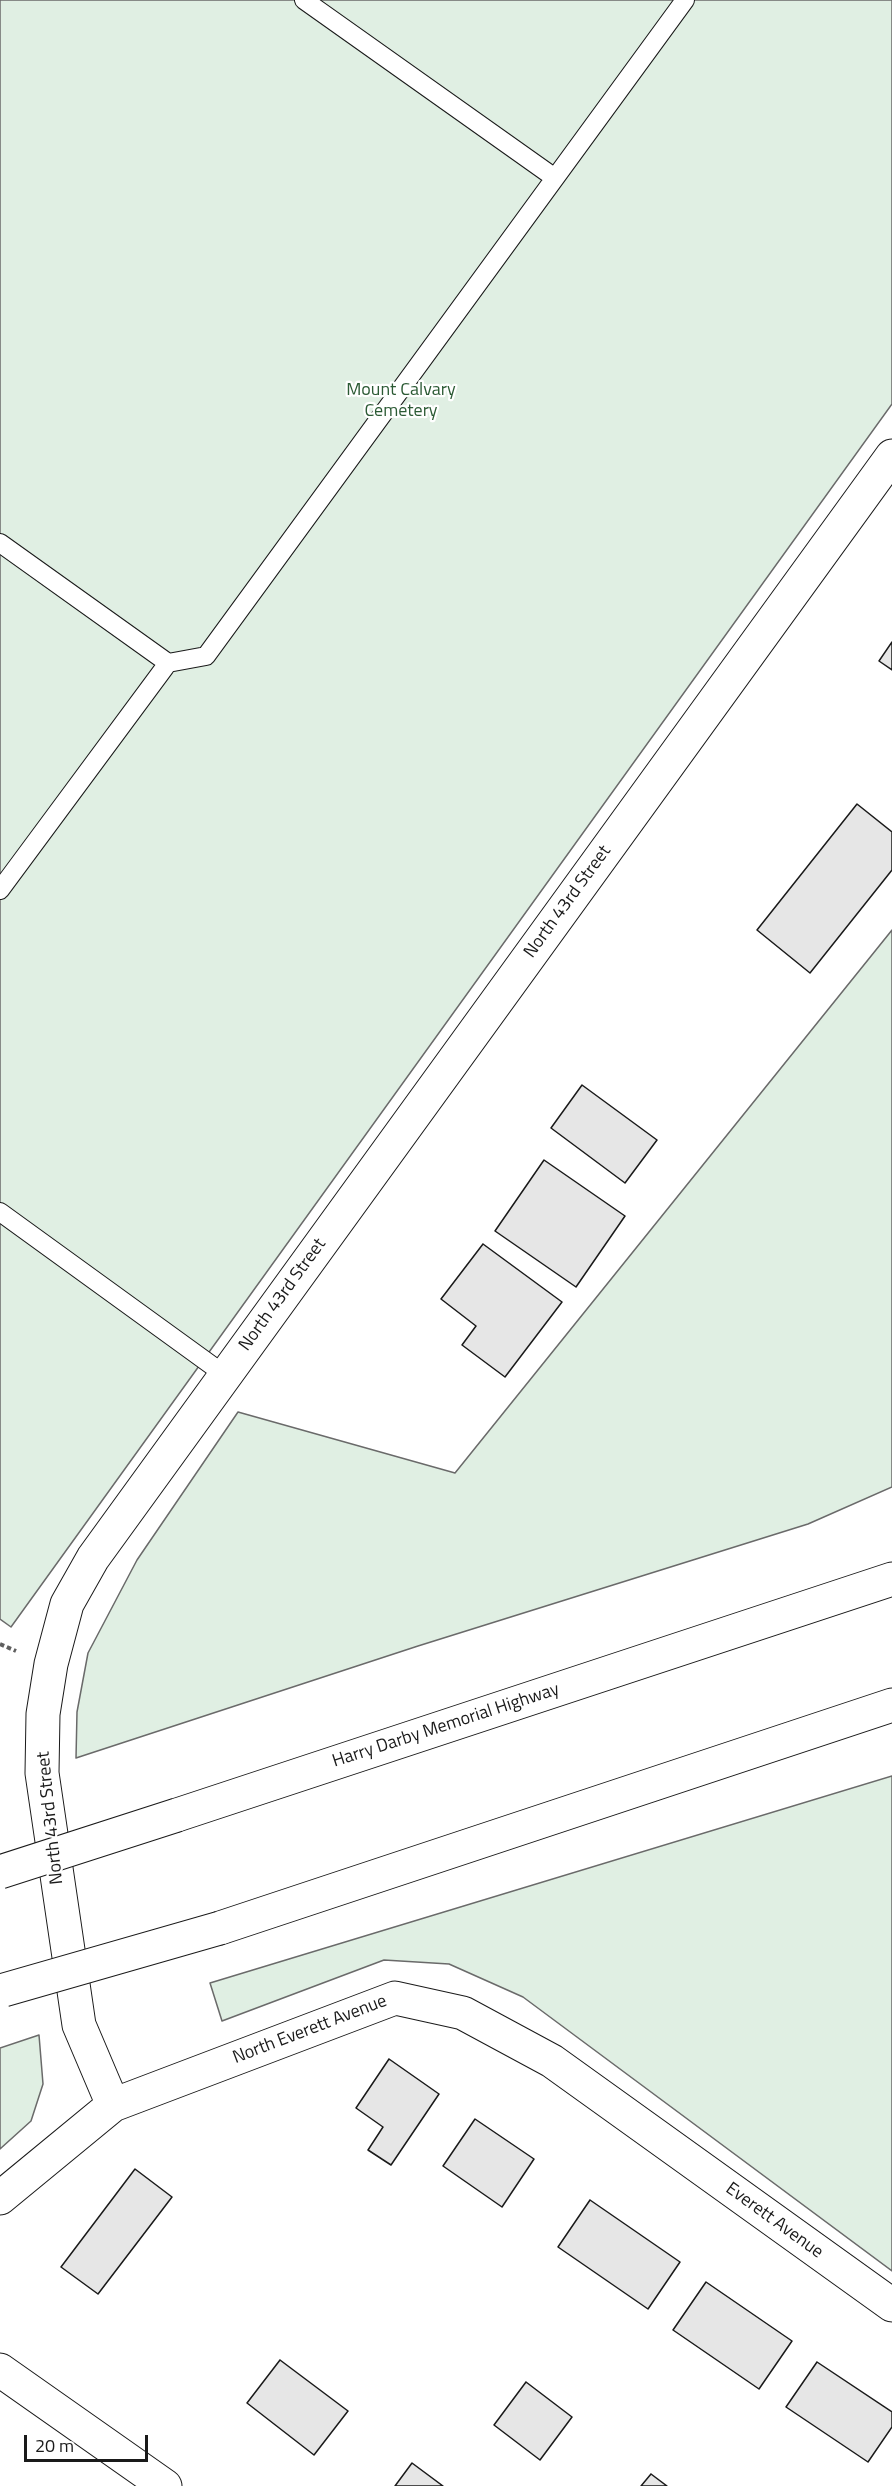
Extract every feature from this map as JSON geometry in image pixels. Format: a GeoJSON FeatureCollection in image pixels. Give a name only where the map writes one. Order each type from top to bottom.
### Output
{"type":"FeatureCollection","features":[{"type":"Feature","properties":{"kind":"main road","name":"North 43rd Street"},"geometry":{"type":"LineString","coordinates":[[113,2105],[79,2025],[42,1773],[46,1694],[51,1664],[68,1604],[93,1558],[892,456]]}},
{"type":"Feature","properties":{"kind":"main road"},"geometry":{"type":"LineString","coordinates":[[835,1598],[892,1555]]}},
{"type":"Feature","properties":{"kind":"main road","name":"Harry Darby Memorial Highway"},"geometry":{"type":"LineString","coordinates":[[0,1872],[892,1579]]}},
{"type":"Feature","properties":{"kind":"main road"},"geometry":{"type":"LineString","coordinates":[[2,1990],[220,1928],[892,1705]]}},
{"type":"Feature","properties":{"kind":"main road","name":"North Everett Avenue"},"geometry":{"type":"LineString","coordinates":[[113,2105],[395,1998],[464,2013],[552,2061],[657,2136]]}},
{"type":"Feature","properties":{"kind":"main road"},"geometry":{"type":"LineString","coordinates":[[0,2198],[113,2105]]}},
{"type":"Feature","properties":{"kind":"main road","name":"Everett Avenue"},"geometry":{"type":"LineString","coordinates":[[657,2136],[892,2305]]}},
{"type":"Feature","properties":{"kind":"main road"},"geometry":{"type":"LineString","coordinates":[[0,2370],[165,2486]]}},
{"type":"Feature","properties":{"kind":"lane"},"geometry":{"type":"LineString","coordinates":[[304,0],[555,178]]}},
{"type":"Feature","properties":{"kind":"lane"},"geometry":{"type":"LineString","coordinates":[[0,890],[168,663],[206,656],[685,0]]}},
{"type":"Feature","properties":{"kind":"lane"},"geometry":{"type":"LineString","coordinates":[[0,543],[168,663]]}},
{"type":"Feature","properties":{"kind":"lane"},"geometry":{"type":"LineString","coordinates":[[0,1212],[225,1376]]}},
{"type":"Feature","properties":{"kind":"green space","name":"Mount Calvary Cemetery"},"geometry":{"type":"Polygon","coordinates":[[[0,0],[892,0],[892,404],[11,1627],[0,1619],[0,0]]]}},
{"type":"Feature","properties":{"kind":"green space"},"geometry":{"type":"Polygon","coordinates":[[[892,930],[892,1487],[808,1524],[418,1646],[76,1758],[77,1712],[88,1653],[137,1560],[238,1412],[455,1473],[892,930]]]}},
{"type":"Feature","properties":{"kind":"green space"},"geometry":{"type":"Polygon","coordinates":[[[892,1776],[892,2271],[523,1997],[449,1964],[384,1960],[222,2021],[210,1983],[892,1776]]]}},
{"type":"Feature","properties":{"kind":"green space"},"geometry":{"type":"Polygon","coordinates":[[[39,2035],[43,2084],[31,2121],[0,2149],[0,2048],[39,2035]]]}},
{"type":"Feature","properties":{"kind":"building"},"geometry":{"type":"Polygon","coordinates":[[[892,642],[892,670],[879,661],[892,642]]]}},
{"type":"Feature","properties":{"kind":"building"},"geometry":{"type":"Polygon","coordinates":[[[857,804],[892,832],[892,870],[810,973],[757,930],[857,804]]]}},
{"type":"Feature","properties":{"kind":"building"},"geometry":{"type":"Polygon","coordinates":[[[582,1085],[657,1140],[625,1183],[551,1128],[582,1085]]]}},
{"type":"Feature","properties":{"kind":"building"},"geometry":{"type":"Polygon","coordinates":[[[544,1160],[625,1216],[576,1287],[495,1231],[544,1160]]]}},
{"type":"Feature","properties":{"kind":"building"},"geometry":{"type":"Polygon","coordinates":[[[483,1244],[562,1302],[505,1377],[462,1345],[476,1326],[441,1299],[483,1244]]]}},
{"type":"Feature","properties":{"kind":"building"},"geometry":{"type":"Polygon","coordinates":[[[389,2059],[439,2094],[391,2165],[368,2150],[383,2127],[356,2108],[389,2059]]]}},
{"type":"Feature","properties":{"kind":"building"},"geometry":{"type":"Polygon","coordinates":[[[475,2119],[534,2159],[502,2207],[443,2166],[475,2119]]]}},
{"type":"Feature","properties":{"kind":"building"},"geometry":{"type":"Polygon","coordinates":[[[135,2169],[172,2197],[98,2294],[61,2267],[135,2169]]]}},
{"type":"Feature","properties":{"kind":"building"},"geometry":{"type":"Polygon","coordinates":[[[590,2200],[680,2262],[648,2309],[558,2247],[590,2200]]]}},
{"type":"Feature","properties":{"kind":"building"},"geometry":{"type":"Polygon","coordinates":[[[706,2282],[792,2341],[759,2389],[673,2330],[706,2282]]]}},
{"type":"Feature","properties":{"kind":"building"},"geometry":{"type":"Polygon","coordinates":[[[280,2360],[348,2411],[314,2455],[247,2403],[280,2360]]]}},
{"type":"Feature","properties":{"kind":"building"},"geometry":{"type":"Polygon","coordinates":[[[817,2362],[892,2412],[892,2427],[868,2462],[786,2407],[817,2362]]]}},
{"type":"Feature","properties":{"kind":"building"},"geometry":{"type":"Polygon","coordinates":[[[526,2382],[572,2417],[540,2460],[494,2425],[526,2382]]]}},
{"type":"Feature","properties":{"kind":"building"},"geometry":{"type":"Polygon","coordinates":[[[412,2463],[443,2486],[395,2486],[412,2463]]]}},
{"type":"Feature","properties":{"kind":"building"},"geometry":{"type":"Polygon","coordinates":[[[651,2474],[667,2486],[641,2486],[651,2474]]]}}]}
